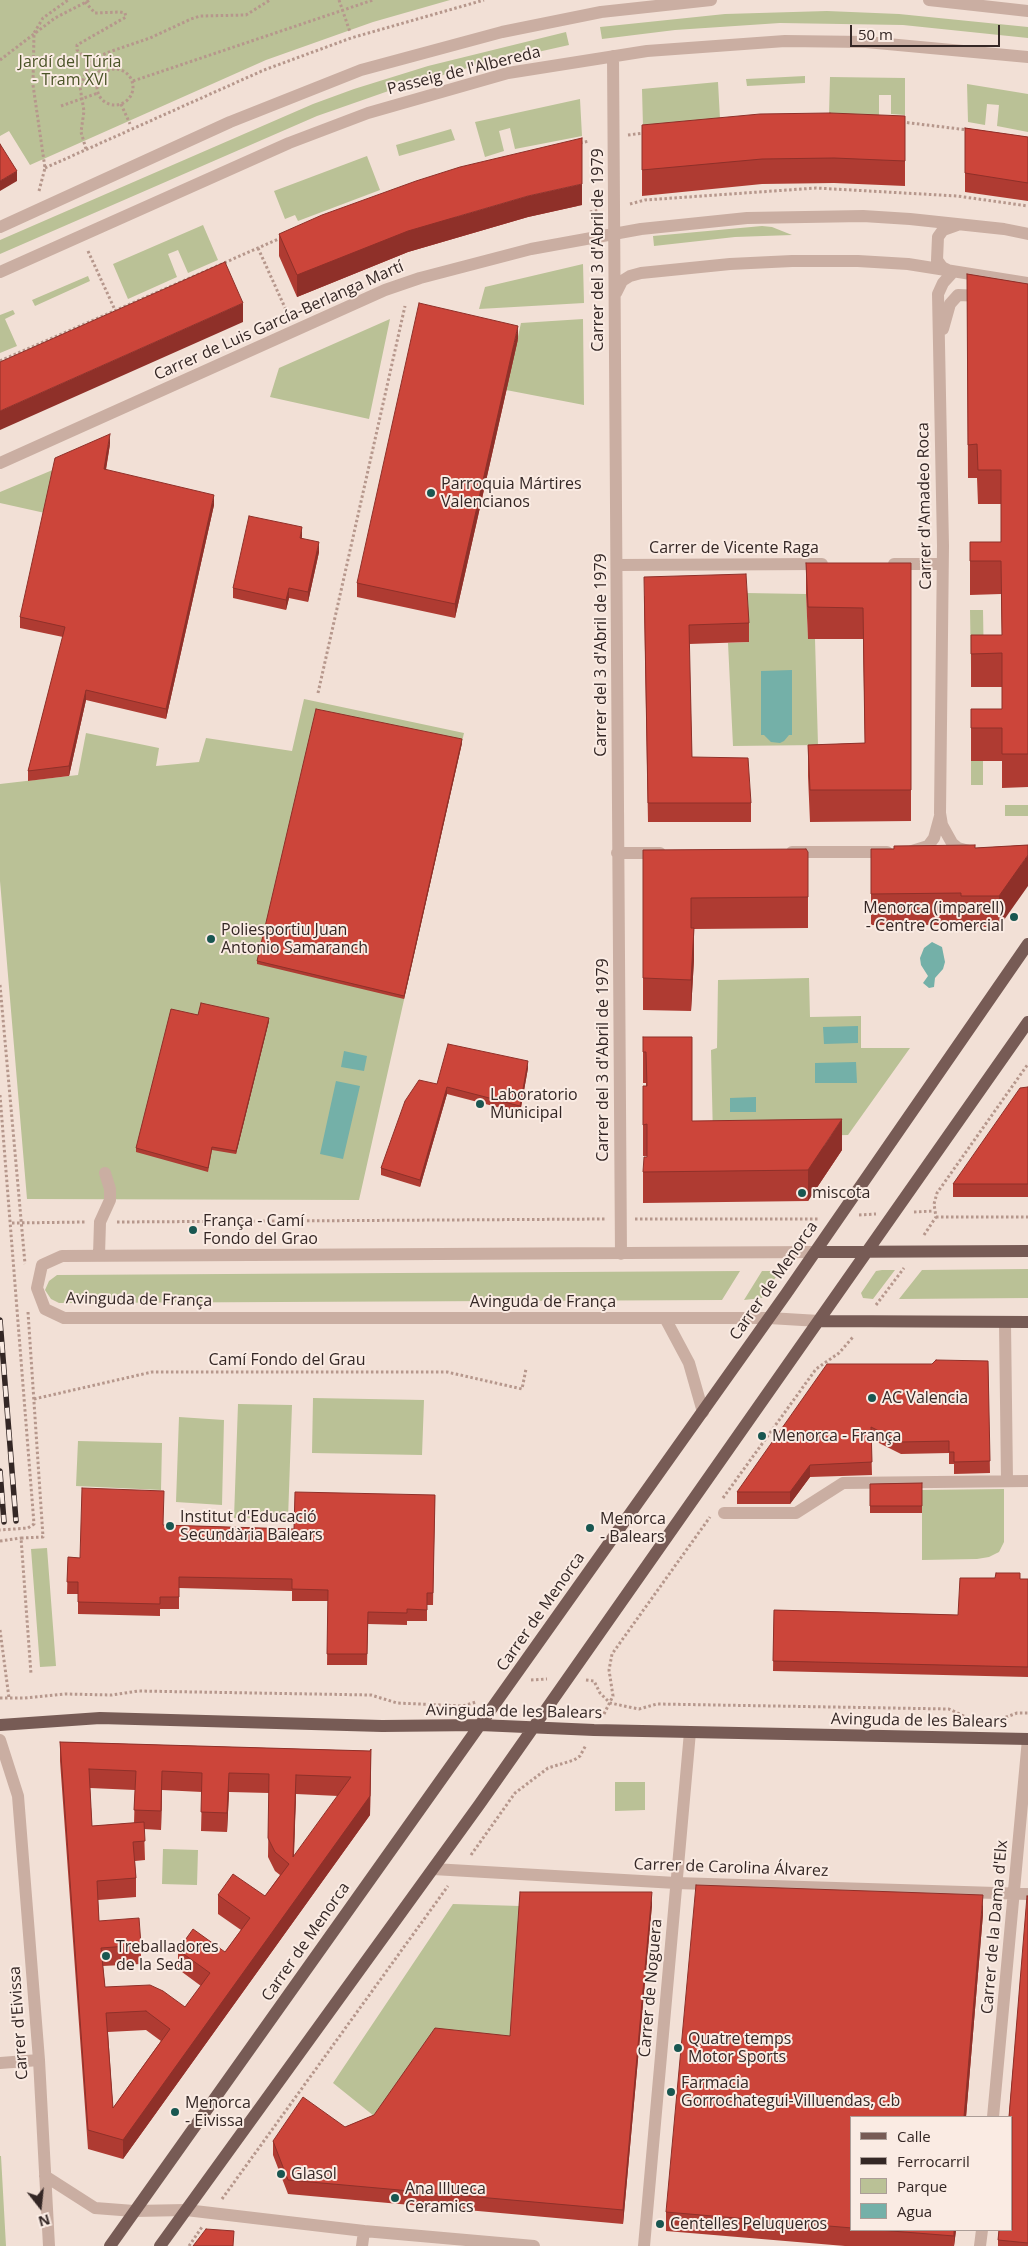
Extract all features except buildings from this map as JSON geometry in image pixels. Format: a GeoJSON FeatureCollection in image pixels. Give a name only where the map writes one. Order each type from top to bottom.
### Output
{"type":"FeatureCollection","features":[{"type":"Feature","properties":{"kind":"main road","name":"Carrer de Menorca"},"geometry":{"type":"LineString","coordinates":[[110,2246],[703,1412],[1028,944]]}},
{"type":"Feature","properties":{"kind":"main road"},"geometry":{"type":"LineString","coordinates":[[160,2246],[433,1869],[1028,1022]]}},
{"type":"Feature","properties":{"kind":"main road","name":"Avinguda de França"},"geometry":{"type":"LineString","coordinates":[[815,1252],[1028,1250]]}},
{"type":"Feature","properties":{"kind":"main road","name":"Avinguda de França"},"geometry":{"type":"LineString","coordinates":[[819,1321],[1028,1322]]}},
{"type":"Feature","properties":{"kind":"main road","name":"Avinguda de les Balears"},"geometry":{"type":"LineString","coordinates":[[0,1725],[100,1718],[382,1726],[480,1725],[531,1728],[1028,1739]]}},
{"type":"Feature","properties":{"kind":"street","name":"Passeig de l'Albereda"},"geometry":{"type":"LineString","coordinates":[[0,226],[230,122],[360,70],[519,28],[601,12],[711,0]]}},
{"type":"Feature","properties":{"kind":"street"},"geometry":{"type":"LineString","coordinates":[[929,0],[1028,11]]}},
{"type":"Feature","properties":{"kind":"street","name":"Passeig de l'Albereda"},"geometry":{"type":"LineString","coordinates":[[0,272],[289,143],[368,112],[508,73],[614,56],[702,45],[785,41],[866,42],[1028,57]]}},
{"type":"Feature","properties":{"kind":"street","name":"Carrer del 3 d'Abril de 1979"},"geometry":{"type":"LineString","coordinates":[[614,56],[617,853],[621,1254]]}},
{"type":"Feature","properties":{"kind":"street","name":"Carrer de Luis García-Berlanga Martí"},"geometry":{"type":"LineString","coordinates":[[0,463],[386,290],[429,275],[531,249],[614,233],[747,218],[863,216],[910,218],[1004,228],[1028,234]]}},
{"type":"Feature","properties":{"kind":"street"},"geometry":{"type":"LineString","coordinates":[[953,272],[942,267],[937,260],[936,250],[938,237],[943,230],[958,224]]}},
{"type":"Feature","properties":{"kind":"street"},"geometry":{"type":"LineString","coordinates":[[615,300],[616,289],[622,281],[630,276],[730,264],[858,261],[908,264],[1023,282]]}},
{"type":"Feature","properties":{"kind":"street","name":"Carrer d'Amadeo Roca"},"geometry":{"type":"LineString","coordinates":[[940,813],[942,564],[938,294],[943,283],[953,272]]}},
{"type":"Feature","properties":{"kind":"street"},"geometry":{"type":"LineString","coordinates":[[939,344],[950,304],[958,295],[986,296],[996,292],[1008,283],[1023,282]]}},
{"type":"Feature","properties":{"kind":"street","name":"Carrer de Vicente Raga"},"geometry":{"type":"LineString","coordinates":[[617,565],[832,564]]}},
{"type":"Feature","properties":{"kind":"street"},"geometry":{"type":"LineString","coordinates":[[881,564],[942,564]]}},
{"type":"Feature","properties":{"kind":"street"},"geometry":{"type":"LineString","coordinates":[[940,813],[942,825],[952,844],[958,848],[978,851]]}},
{"type":"Feature","properties":{"kind":"street"},"geometry":{"type":"LineString","coordinates":[[781,852],[910,852],[920,850],[928,846],[934,838],[940,813]]}},
{"type":"Feature","properties":{"kind":"street"},"geometry":{"type":"LineString","coordinates":[[617,853],[672,853]]}},
{"type":"Feature","properties":{"kind":"street"},"geometry":{"type":"LineString","coordinates":[[99,1255],[100,1222],[110,1200],[110,1189],[105,1173]]}},
{"type":"Feature","properties":{"kind":"street","name":"Avinguda de França"},"geometry":{"type":"LineString","coordinates":[[815,1252],[62,1256],[42,1265],[37,1288],[46,1309],[64,1318],[769,1318],[819,1321]]}},
{"type":"Feature","properties":{"kind":"street"},"geometry":{"type":"LineString","coordinates":[[665,1318],[690,1363],[703,1412]]}},
{"type":"Feature","properties":{"kind":"street"},"geometry":{"type":"LineString","coordinates":[[1005,1323],[1007,1481]]}},
{"type":"Feature","properties":{"kind":"street"},"geometry":{"type":"LineString","coordinates":[[724,1513],[796,1513],[843,1483],[1028,1481]]}},
{"type":"Feature","properties":{"kind":"street","name":"Carrer de Noguera"},"geometry":{"type":"LineString","coordinates":[[644,2246],[690,1732]]}},
{"type":"Feature","properties":{"kind":"street","name":"Carrer de la Dama d'Elx"},"geometry":{"type":"LineString","coordinates":[[993,2116],[1028,1739]]}},
{"type":"Feature","properties":{"kind":"street","name":"Carrer d'Eivissa"},"geometry":{"type":"LineString","coordinates":[[0,1740],[18,1796],[39,2060],[50,2246]]}},
{"type":"Feature","properties":{"kind":"street","name":"Carrer de Carolina Álvarez"},"geometry":{"type":"LineString","coordinates":[[433,1869],[676,1883],[1028,1894]]}},
{"type":"Feature","properties":{"kind":"street"},"geometry":{"type":"LineString","coordinates":[[0,2063],[39,2060]]}},
{"type":"Feature","properties":{"kind":"street"},"geometry":{"type":"LineString","coordinates":[[45,2176],[95,2208],[134,2211],[186,2210],[364,2231],[534,2246]]}},
{"type":"Feature","properties":{"kind":"street"},"geometry":{"type":"LineString","coordinates":[[362,2246],[364,2231]]}},
{"type":"Feature","properties":{"kind":"street"},"geometry":{"type":"LineString","coordinates":[[980,2246],[982,2231]]}},
{"type":"Feature","properties":{"kind":"path"},"geometry":{"type":"LineString","coordinates":[[68,0],[43,18],[34,33],[33,85],[45,168],[264,70],[351,38],[484,0]]}},
{"type":"Feature","properties":{"kind":"path"},"geometry":{"type":"LineString","coordinates":[[0,60],[55,18],[90,0]]}},
{"type":"Feature","properties":{"kind":"path"},"geometry":{"type":"LineString","coordinates":[[86,149],[81,132],[84,117],[80,87],[90,63],[106,53],[150,38],[190,19],[200,16],[246,15],[270,0]]}},
{"type":"Feature","properties":{"kind":"path"},"geometry":{"type":"LineString","coordinates":[[339,0],[350,32]]}},
{"type":"Feature","properties":{"kind":"path"},"geometry":{"type":"LineString","coordinates":[[133,81],[373,0]]}},
{"type":"Feature","properties":{"kind":"path"},"geometry":{"type":"LineString","coordinates":[[85,2],[94,13],[120,12],[124,13],[126,17],[79,42],[77,50],[102,74]]}},
{"type":"Feature","properties":{"kind":"path"},"geometry":{"type":"LineString","coordinates":[[109,69],[121,69],[133,81],[133,94],[121,104],[106,102],[98,93],[98,81],[102,74],[109,69]]}},
{"type":"Feature","properties":{"kind":"path"},"geometry":{"type":"LineString","coordinates":[[61,106],[98,93]]}},
{"type":"Feature","properties":{"kind":"path"},"geometry":{"type":"LineString","coordinates":[[121,104],[130,124]]}},
{"type":"Feature","properties":{"kind":"path"},"geometry":{"type":"LineString","coordinates":[[894,121],[971,131]]}},
{"type":"Feature","properties":{"kind":"path"},"geometry":{"type":"LineString","coordinates":[[614,137],[647,133]]}},
{"type":"Feature","properties":{"kind":"path"},"geometry":{"type":"LineString","coordinates":[[570,146],[589,142]]}},
{"type":"Feature","properties":{"kind":"path"},"geometry":{"type":"LineString","coordinates":[[590,212],[644,200],[816,188],[948,195],[1028,206]]}},
{"type":"Feature","properties":{"kind":"path"},"geometry":{"type":"LineString","coordinates":[[0,361],[285,236]]}},
{"type":"Feature","properties":{"kind":"path"},"geometry":{"type":"LineString","coordinates":[[258,248],[286,310]]}},
{"type":"Feature","properties":{"kind":"path"},"geometry":{"type":"LineString","coordinates":[[88,251],[115,310]]}},
{"type":"Feature","properties":{"kind":"path"},"geometry":{"type":"LineString","coordinates":[[318,693],[405,306]]}},
{"type":"Feature","properties":{"kind":"path"},"geometry":{"type":"LineString","coordinates":[[0,985],[26,1272]]}},
{"type":"Feature","properties":{"kind":"path"},"geometry":{"type":"LineString","coordinates":[[936,1217],[934,1211],[937,1194],[1028,1064]]}},
{"type":"Feature","properties":{"kind":"path"},"geometry":{"type":"LineString","coordinates":[[0,1094],[12,1223],[34,1524],[28,1528],[0,1530]]}},
{"type":"Feature","properties":{"kind":"path"},"geometry":{"type":"LineString","coordinates":[[634,1219],[788,1218],[813,1220],[896,1212],[934,1211]]}},
{"type":"Feature","properties":{"kind":"path"},"geometry":{"type":"LineString","coordinates":[[936,1217],[1028,1217]]}},
{"type":"Feature","properties":{"kind":"path"},"geometry":{"type":"LineString","coordinates":[[931,1225],[936,1217]]}},
{"type":"Feature","properties":{"kind":"path"},"geometry":{"type":"LineString","coordinates":[[12,1223],[606,1220]]}},
{"type":"Feature","properties":{"kind":"path"},"geometry":{"type":"LineString","coordinates":[[879,1301],[903,1269]]}},
{"type":"Feature","properties":{"kind":"path"},"geometry":{"type":"LineString","coordinates":[[0,1541],[42,1537],[28,1311]]}},
{"type":"Feature","properties":{"kind":"path","name":"Camí Fondo del Grau"},"geometry":{"type":"LineString","coordinates":[[34,1399],[152,1372],[447,1372],[522,1388],[526,1369]]}},
{"type":"Feature","properties":{"kind":"path"},"geometry":{"type":"LineString","coordinates":[[21,1538],[31,1674]]}},
{"type":"Feature","properties":{"kind":"path"},"geometry":{"type":"LineString","coordinates":[[0,1630],[9,1698]]}},
{"type":"Feature","properties":{"kind":"path"},"geometry":{"type":"LineString","coordinates":[[0,1698],[65,1694],[112,1695],[138,1691],[376,1695],[396,1703],[463,1706],[533,1679],[566,1679],[592,1680],[610,1703],[639,1709],[657,1704],[949,1709],[968,1718],[985,1719],[1001,1719],[1017,1713],[1028,1713]]}},
{"type":"Feature","properties":{"kind":"path"},"geometry":{"type":"LineString","coordinates":[[473,1852],[515,1793],[526,1783],[548,1768],[580,1756]]}},
{"type":"Feature","properties":{"kind":"path"},"geometry":{"type":"LineString","coordinates":[[226,2194],[446,1889]]}},
{"type":"Feature","properties":{"kind":"path"},"geometry":{"type":"LineString","coordinates":[[189,2246],[206,2221]]}},
{"type":"Feature","properties":{"kind":"green space","name":"Jardí del Túria - Tram XVI"},"geometry":{"type":"Polygon","coordinates":[[[0,0],[450,0],[373,22],[266,60],[30,165],[9,131],[0,136],[0,0]]]}},
{"type":"Feature","properties":{"kind":"green space"},"geometry":{"type":"Polygon","coordinates":[[[827,11],[899,14],[1028,27],[1028,38],[903,25],[780,23],[675,30],[602,39],[600,27],[725,14],[827,11]]]}},
{"type":"Feature","properties":{"kind":"green space"},"geometry":{"type":"Polygon","coordinates":[[[566,32],[569,45],[471,67],[397,88],[317,116],[0,254],[0,240],[313,104],[428,66],[566,32]]]}},
{"type":"Feature","properties":{"kind":"green space"},"geometry":{"type":"Polygon","coordinates":[[[805,76],[805,83],[747,86],[746,79],[805,76]]]}},
{"type":"Feature","properties":{"kind":"green space"},"geometry":{"type":"Polygon","coordinates":[[[830,77],[905,78],[905,115],[891,114],[891,95],[879,95],[879,116],[829,115],[830,77]]]}},
{"type":"Feature","properties":{"kind":"green space"},"geometry":{"type":"Polygon","coordinates":[[[718,82],[720,119],[643,127],[642,89],[718,82]]]}},
{"type":"Feature","properties":{"kind":"green space"},"geometry":{"type":"Polygon","coordinates":[[[967,84],[1028,94],[1028,132],[997,126],[999,105],[987,104],[985,125],[968,122],[967,84]]]}},
{"type":"Feature","properties":{"kind":"green space"},"geometry":{"type":"Polygon","coordinates":[[[580,99],[582,136],[515,149],[510,128],[499,131],[504,151],[485,157],[475,122],[580,99]]]}},
{"type":"Feature","properties":{"kind":"green space"},"geometry":{"type":"Polygon","coordinates":[[[451,129],[455,140],[399,156],[396,145],[451,129]]]}},
{"type":"Feature","properties":{"kind":"green space"},"geometry":{"type":"Polygon","coordinates":[[[367,156],[380,190],[298,221],[295,215],[285,219],[274,191],[367,156]]]}},
{"type":"Feature","properties":{"kind":"green space"},"geometry":{"type":"Polygon","coordinates":[[[203,225],[218,260],[188,273],[178,250],[168,254],[177,277],[128,299],[113,264],[203,225]]]}},
{"type":"Feature","properties":{"kind":"green space"},"geometry":{"type":"Polygon","coordinates":[[[762,226],[772,227],[792,235],[735,237],[654,246],[653,236],[762,226]]]}},
{"type":"Feature","properties":{"kind":"green space"},"geometry":{"type":"Polygon","coordinates":[[[583,264],[584,303],[479,309],[485,287],[583,264]]]}},
{"type":"Feature","properties":{"kind":"green space"},"geometry":{"type":"Polygon","coordinates":[[[88,276],[90,281],[35,306],[32,300],[88,276]]]}},
{"type":"Feature","properties":{"kind":"green space"},"geometry":{"type":"Polygon","coordinates":[[[13,310],[15,314],[5,319],[17,346],[0,353],[0,315],[13,310]]]}},
{"type":"Feature","properties":{"kind":"green space"},"geometry":{"type":"Polygon","coordinates":[[[390,319],[369,419],[270,397],[279,368],[390,319]]]}},
{"type":"Feature","properties":{"kind":"green space"},"geometry":{"type":"Polygon","coordinates":[[[583,319],[584,405],[506,390],[521,323],[583,319]]]}},
{"type":"Feature","properties":{"kind":"green space"},"geometry":{"type":"Polygon","coordinates":[[[55,469],[45,513],[0,503],[0,492],[55,469]]]}},
{"type":"Feature","properties":{"kind":"green space"},"geometry":{"type":"Polygon","coordinates":[[[746,593],[806,594],[808,638],[815,639],[818,745],[733,746],[728,643],[749,642],[746,593]]]}},
{"type":"Feature","properties":{"kind":"green space"},"geometry":{"type":"Polygon","coordinates":[[[970,610],[983,610],[984,669],[971,669],[970,610]]]}},
{"type":"Feature","properties":{"kind":"green space","name":"Poliesportiu Juan Antonio Samaranch"},"geometry":{"type":"Polygon","coordinates":[[[304,699],[464,733],[359,1200],[27,1199],[0,881],[0,784],[78,775],[86,733],[159,748],[156,766],[199,762],[206,738],[292,751],[304,699]]]}},
{"type":"Feature","properties":{"kind":"green space"},"geometry":{"type":"Polygon","coordinates":[[[971,761],[983,761],[983,785],[971,785],[971,761]]]}},
{"type":"Feature","properties":{"kind":"green space"},"geometry":{"type":"Polygon","coordinates":[[[1005,805],[1028,805],[1028,816],[1005,816],[1005,805]]]}},
{"type":"Feature","properties":{"kind":"green space"},"geometry":{"type":"Polygon","coordinates":[[[809,978],[810,1017],[861,1016],[861,1048],[910,1048],[848,1135],[713,1138],[711,1050],[717,1048],[718,980],[809,978]]]}},
{"type":"Feature","properties":{"kind":"green space"},"geometry":{"type":"Polygon","coordinates":[[[1028,1269],[1028,1298],[899,1299],[922,1270],[1028,1269]]]}},
{"type":"Feature","properties":{"kind":"green space"},"geometry":{"type":"Polygon","coordinates":[[[895,1270],[873,1299],[863,1298],[861,1293],[876,1271],[895,1270]]]}},
{"type":"Feature","properties":{"kind":"green space"},"geometry":{"type":"Polygon","coordinates":[[[740,1271],[722,1300],[59,1303],[51,1299],[45,1290],[49,1281],[57,1275],[740,1271]]]}},
{"type":"Feature","properties":{"kind":"green space"},"geometry":{"type":"Polygon","coordinates":[[[762,1271],[773,1271],[776,1277],[762,1298],[744,1300],[762,1271]]]}},
{"type":"Feature","properties":{"kind":"green space"},"geometry":{"type":"Polygon","coordinates":[[[313,1398],[424,1400],[422,1455],[312,1453],[313,1398]]]}},
{"type":"Feature","properties":{"kind":"green space"},"geometry":{"type":"Polygon","coordinates":[[[238,1404],[292,1405],[288,1519],[234,1518],[238,1404]]]}},
{"type":"Feature","properties":{"kind":"green space"},"geometry":{"type":"Polygon","coordinates":[[[179,1417],[224,1420],[222,1505],[176,1502],[179,1417]]]}},
{"type":"Feature","properties":{"kind":"green space"},"geometry":{"type":"Polygon","coordinates":[[[78,1441],[162,1443],[161,1490],[76,1486],[78,1441]]]}},
{"type":"Feature","properties":{"kind":"green space"},"geometry":{"type":"Polygon","coordinates":[[[1004,1489],[1004,1542],[999,1552],[989,1557],[977,1559],[922,1560],[922,1490],[1004,1489]]]}},
{"type":"Feature","properties":{"kind":"green space"},"geometry":{"type":"Polygon","coordinates":[[[47,1548],[56,1666],[40,1667],[31,1549],[47,1548]]]}},
{"type":"Feature","properties":{"kind":"green space"},"geometry":{"type":"Polygon","coordinates":[[[615,1782],[645,1782],[645,1810],[615,1811],[615,1782]]]}},
{"type":"Feature","properties":{"kind":"green space"},"geometry":{"type":"Polygon","coordinates":[[[163,1849],[198,1850],[197,1885],[162,1884],[163,1849]]]}},
{"type":"Feature","properties":{"kind":"green space"},"geometry":{"type":"Polygon","coordinates":[[[453,1904],[520,1906],[510,2042],[429,2044],[374,2116],[333,2083],[453,1904]]]}},
{"type":"Feature","properties":{"kind":"green space"},"geometry":{"type":"Polygon","coordinates":[[[1,2156],[6,2246],[0,2246],[1,2156]]]}},
{"type":"Feature","properties":{"kind":"water"},"geometry":{"type":"Polygon","coordinates":[[[792,670],[792,735],[789,735],[780,743],[771,742],[764,735],[761,735],[761,671],[792,670]]]}},
{"type":"Feature","properties":{"kind":"water"},"geometry":{"type":"Polygon","coordinates":[[[932,942],[942,947],[945,962],[943,969],[935,978],[934,987],[929,988],[923,983],[928,976],[921,965],[920,958],[924,948],[932,942]]]}},
{"type":"Feature","properties":{"kind":"water"},"geometry":{"type":"Polygon","coordinates":[[[858,1026],[858,1043],[824,1044],[823,1027],[858,1026]]]}},
{"type":"Feature","properties":{"kind":"water"},"geometry":{"type":"Polygon","coordinates":[[[344,1051],[367,1056],[364,1071],[341,1067],[344,1051]]]}},
{"type":"Feature","properties":{"kind":"water"},"geometry":{"type":"Polygon","coordinates":[[[856,1062],[857,1083],[815,1083],[815,1063],[856,1062]]]}},
{"type":"Feature","properties":{"kind":"water"},"geometry":{"type":"Polygon","coordinates":[[[336,1081],[360,1086],[343,1159],[320,1154],[336,1081]]]}},
{"type":"Feature","properties":{"kind":"water"},"geometry":{"type":"Polygon","coordinates":[[[756,1097],[756,1112],[730,1112],[730,1098],[756,1097]]]}},
{"type":"Feature","properties":{"kind":"railway"},"geometry":{"type":"LineString","coordinates":[[0,1320],[16,1521]]}},
{"type":"Feature","properties":{"kind":"railway"},"geometry":{"type":"LineString","coordinates":[[0,1471],[4,1522]]}},
{"type":"Feature","properties":{"kind":"place","name":"Parroquia Mártires Valencianos"},"geometry":{"type":"Point","coordinates":[431,493]}},
{"type":"Feature","properties":{"kind":"place","name":"Menorca (imparell) - Centre Comercial"},"geometry":{"type":"Point","coordinates":[1014,917]}},
{"type":"Feature","properties":{"kind":"place","name":"Poliesportiu Juan Antonio Samaranch"},"geometry":{"type":"Point","coordinates":[211,939]}},
{"type":"Feature","properties":{"kind":"place","name":"Laboratorio Municipal"},"geometry":{"type":"Point","coordinates":[480,1104]}},
{"type":"Feature","properties":{"kind":"place","name":"miscota"},"geometry":{"type":"Point","coordinates":[802,1193]}},
{"type":"Feature","properties":{"kind":"place","name":"França - Camí Fondo del Grao"},"geometry":{"type":"Point","coordinates":[193,1230]}},
{"type":"Feature","properties":{"kind":"place","name":"AC Valencia"},"geometry":{"type":"Point","coordinates":[872,1398]}},
{"type":"Feature","properties":{"kind":"place","name":"Menorca - França"},"geometry":{"type":"Point","coordinates":[762,1436]}},
{"type":"Feature","properties":{"kind":"place","name":"Institut d'Educació Secundària Balears"},"geometry":{"type":"Point","coordinates":[170,1526]}},
{"type":"Feature","properties":{"kind":"place","name":"Menorca - Balears"},"geometry":{"type":"Point","coordinates":[590,1528]}},
{"type":"Feature","properties":{"kind":"place","name":"Treballadores de la Seda"},"geometry":{"type":"Point","coordinates":[106,1956]}},
{"type":"Feature","properties":{"kind":"place","name":"Quatre temps Motor Sports"},"geometry":{"type":"Point","coordinates":[678,2048]}},
{"type":"Feature","properties":{"kind":"place","name":"Farmacia Gorrochategui-Villuendas, c.b"},"geometry":{"type":"Point","coordinates":[671,2092]}},
{"type":"Feature","properties":{"kind":"place","name":"Menorca - Eivissa"},"geometry":{"type":"Point","coordinates":[175,2112]}},
{"type":"Feature","properties":{"kind":"place","name":"Glasol"},"geometry":{"type":"Point","coordinates":[281,2174]}},
{"type":"Feature","properties":{"kind":"place","name":"Ana Illueca Ceramics"},"geometry":{"type":"Point","coordinates":[395,2198]}},
{"type":"Feature","properties":{"kind":"place","name":"Centelles Peluqueros"},"geometry":{"type":"Point","coordinates":[660,2224]}}]}
